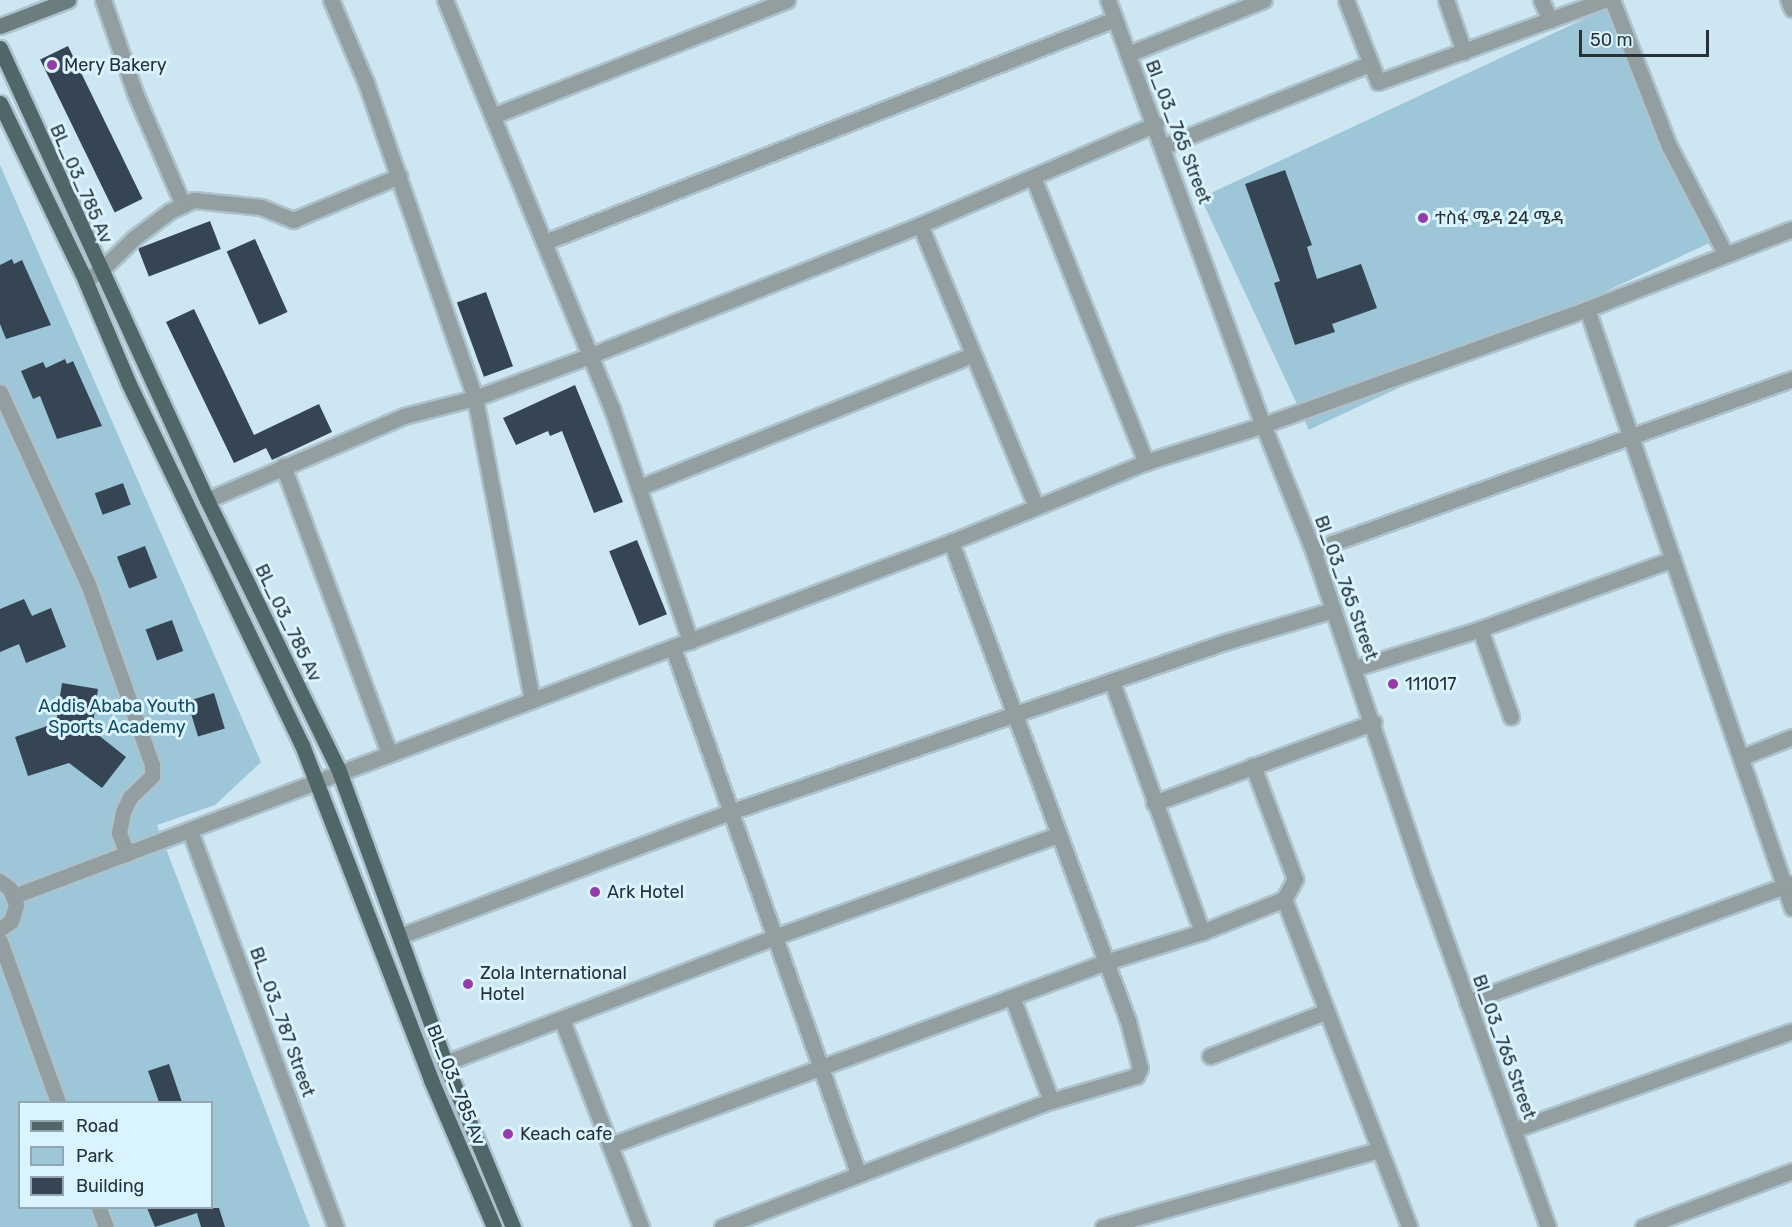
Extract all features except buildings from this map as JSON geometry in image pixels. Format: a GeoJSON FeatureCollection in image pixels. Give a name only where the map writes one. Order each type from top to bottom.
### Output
{"type":"FeatureCollection","features":[{"type":"Feature","properties":{"kind":"main road"},"geometry":{"type":"LineString","coordinates":[[0,26],[68,0]]}},
{"type":"Feature","properties":{"kind":"main road","name":"BL_03_785 Av"},"geometry":{"type":"LineString","coordinates":[[0,48],[100,272],[207,500],[339,771],[445,1063],[513,1227]]}},
{"type":"Feature","properties":{"kind":"main road","name":"BL_03_785 Av"},"geometry":{"type":"LineString","coordinates":[[0,103],[84,280],[128,382],[256,645],[317,782],[431,1080],[494,1227]]}},
{"type":"Feature","properties":{"kind":"street"},"geometry":{"type":"LineString","coordinates":[[103,0],[135,93],[183,205]]}},
{"type":"Feature","properties":{"kind":"street"},"geometry":{"type":"LineString","coordinates":[[331,0],[366,83],[474,398],[532,700]]}},
{"type":"Feature","properties":{"kind":"street"},"geometry":{"type":"LineString","coordinates":[[445,0],[495,116],[590,356],[640,487],[690,641]]}},
{"type":"Feature","properties":{"kind":"street"},"geometry":{"type":"LineString","coordinates":[[495,116],[788,0]]}},
{"type":"Feature","properties":{"kind":"street","name":"Bl_03_765 Street"},"geometry":{"type":"LineString","coordinates":[[1108,0],[1156,124],[1263,426],[1313,550],[1374,722],[1467,1002],[1545,1226]]}},
{"type":"Feature","properties":{"kind":"street"},"geometry":{"type":"LineString","coordinates":[[1128,54],[1264,0]]}},
{"type":"Feature","properties":{"kind":"street"},"geometry":{"type":"LineString","coordinates":[[1346,0],[1376,80],[1384,81],[1604,0]]}},
{"type":"Feature","properties":{"kind":"street"},"geometry":{"type":"LineString","coordinates":[[1446,0],[1464,52]]}},
{"type":"Feature","properties":{"kind":"street"},"geometry":{"type":"LineString","coordinates":[[1541,0],[1550,20]]}},
{"type":"Feature","properties":{"kind":"street"},"geometry":{"type":"LineString","coordinates":[[1612,0],[1669,146],[1725,253]]}},
{"type":"Feature","properties":{"kind":"street"},"geometry":{"type":"LineString","coordinates":[[1788,0],[1792,9]]}},
{"type":"Feature","properties":{"kind":"street"},"geometry":{"type":"LineString","coordinates":[[544,243],[1115,19]]}},
{"type":"Feature","properties":{"kind":"street"},"geometry":{"type":"LineString","coordinates":[[1164,146],[1371,63]]}},
{"type":"Feature","properties":{"kind":"street"},"geometry":{"type":"LineString","coordinates":[[207,500],[404,416],[474,398],[590,356],[920,225],[1156,124]]}},
{"type":"Feature","properties":{"kind":"street"},"geometry":{"type":"LineString","coordinates":[[84,280],[100,272],[134,238],[194,200],[261,207],[293,220],[399,176]]}},
{"type":"Feature","properties":{"kind":"street"},"geometry":{"type":"LineString","coordinates":[[1033,177],[1146,462]]}},
{"type":"Feature","properties":{"kind":"street"},"geometry":{"type":"LineString","coordinates":[[920,225],[971,355],[1036,506]]}},
{"type":"Feature","properties":{"kind":"street"},"geometry":{"type":"LineString","coordinates":[[14,896],[190,831],[317,782],[339,771],[673,648],[951,542],[1146,462],[1263,426],[1587,309],[1725,253],[1792,229]]}},
{"type":"Feature","properties":{"kind":"street"},"geometry":{"type":"LineString","coordinates":[[1587,309],[1630,438],[1788,884],[1792,908]]}},
{"type":"Feature","properties":{"kind":"street"},"geometry":{"type":"LineString","coordinates":[[640,487],[971,355]]}},
{"type":"Feature","properties":{"kind":"street"},"geometry":{"type":"LineString","coordinates":[[1313,550],[1792,379]]}},
{"type":"Feature","properties":{"kind":"street"},"geometry":{"type":"LineString","coordinates":[[0,392],[88,584],[152,765],[152,776],[130,797],[123,812],[119,833],[127,854]]}},
{"type":"Feature","properties":{"kind":"street"},"geometry":{"type":"LineString","coordinates":[[283,466],[389,753]]}},
{"type":"Feature","properties":{"kind":"street"},"geometry":{"type":"LineString","coordinates":[[722,1227],[1051,1101],[1136,1076],[1140,1068],[1128,1021],[951,542]]}},
{"type":"Feature","properties":{"kind":"street"},"geometry":{"type":"LineString","coordinates":[[1355,668],[1480,629],[1673,559]]}},
{"type":"Feature","properties":{"kind":"street"},"geometry":{"type":"LineString","coordinates":[[400,936],[733,811],[1014,717],[1225,642],[1334,610]]}},
{"type":"Feature","properties":{"kind":"street"},"geometry":{"type":"LineString","coordinates":[[1480,629],[1511,717]]}},
{"type":"Feature","properties":{"kind":"street"},"geometry":{"type":"LineString","coordinates":[[673,648],[777,936],[818,1067],[858,1173]]}},
{"type":"Feature","properties":{"kind":"street"},"geometry":{"type":"LineString","coordinates":[[1112,682],[1202,932]]}},
{"type":"Feature","properties":{"kind":"street"},"geometry":{"type":"LineString","coordinates":[[1154,803],[1374,722]]}},
{"type":"Feature","properties":{"kind":"street"},"geometry":{"type":"LineString","coordinates":[[1742,757],[1792,737]]}},
{"type":"Feature","properties":{"kind":"street"},"geometry":{"type":"LineString","coordinates":[[611,1145],[1106,962],[1202,932],[1284,899],[1295,879],[1253,766]]}},
{"type":"Feature","properties":{"kind":"street","name":"BL_03_787 Street"},"geometry":{"type":"LineString","coordinates":[[190,831],[336,1227]]}},
{"type":"Feature","properties":{"kind":"street"},"geometry":{"type":"LineString","coordinates":[[445,1063],[777,936],[1058,835]]}},
{"type":"Feature","properties":{"kind":"street"},"geometry":{"type":"LineString","coordinates":[[0,881],[14,896],[15,913],[0,929]]}},
{"type":"Feature","properties":{"kind":"street"},"geometry":{"type":"LineString","coordinates":[[1467,1002],[1788,884]]}},
{"type":"Feature","properties":{"kind":"street"},"geometry":{"type":"LineString","coordinates":[[1284,899],[1409,1227]]}},
{"type":"Feature","properties":{"kind":"street"},"geometry":{"type":"LineString","coordinates":[[0,941],[58,1101]]}},
{"type":"Feature","properties":{"kind":"street"},"geometry":{"type":"LineString","coordinates":[[1012,997],[1051,1101]]}},
{"type":"Feature","properties":{"kind":"street"},"geometry":{"type":"LineString","coordinates":[[1210,1056],[1327,1011]]}},
{"type":"Feature","properties":{"kind":"street"},"geometry":{"type":"LineString","coordinates":[[562,1020],[641,1227]]}},
{"type":"Feature","properties":{"kind":"street"},"geometry":{"type":"LineString","coordinates":[[1513,1130],[1792,1031]]}},
{"type":"Feature","properties":{"kind":"street"},"geometry":{"type":"LineString","coordinates":[[1103,1227],[1378,1150]]}},
{"type":"Feature","properties":{"kind":"street"},"geometry":{"type":"LineString","coordinates":[[1643,1227],[1792,1171]]}},
{"type":"Feature","properties":{"kind":"street"},"geometry":{"type":"LineString","coordinates":[[99,1209],[106,1227]]}},
{"type":"Feature","properties":{"kind":"green space"},"geometry":{"type":"Polygon","coordinates":[[[1614,5],[1722,237],[1309,430],[1201,198],[1614,5]]]}},
{"type":"Feature","properties":{"kind":"green space","name":"Addis Ababa Youth Sports Academy"},"geometry":{"type":"Polygon","coordinates":[[[0,165],[261,762],[215,805],[157,825],[310,1227],[0,1227],[0,165]]]}},
{"type":"Feature","properties":{"kind":"place","name":"Mery Bakery"},"geometry":{"type":"Point","coordinates":[52,65]}},
{"type":"Feature","properties":{"kind":"place","name":"ተስፋ ሜዳ 24 ሜዳ"},"geometry":{"type":"Point","coordinates":[1423,218]}},
{"type":"Feature","properties":{"kind":"place","name":"111017"},"geometry":{"type":"Point","coordinates":[1393,684]}},
{"type":"Feature","properties":{"kind":"place","name":"Ark Hotel"},"geometry":{"type":"Point","coordinates":[595,892]}},
{"type":"Feature","properties":{"kind":"place","name":"Zola International Hotel"},"geometry":{"type":"Point","coordinates":[468,984]}},
{"type":"Feature","properties":{"kind":"place","name":"Keach cafe"},"geometry":{"type":"Point","coordinates":[508,1134]}}]}
